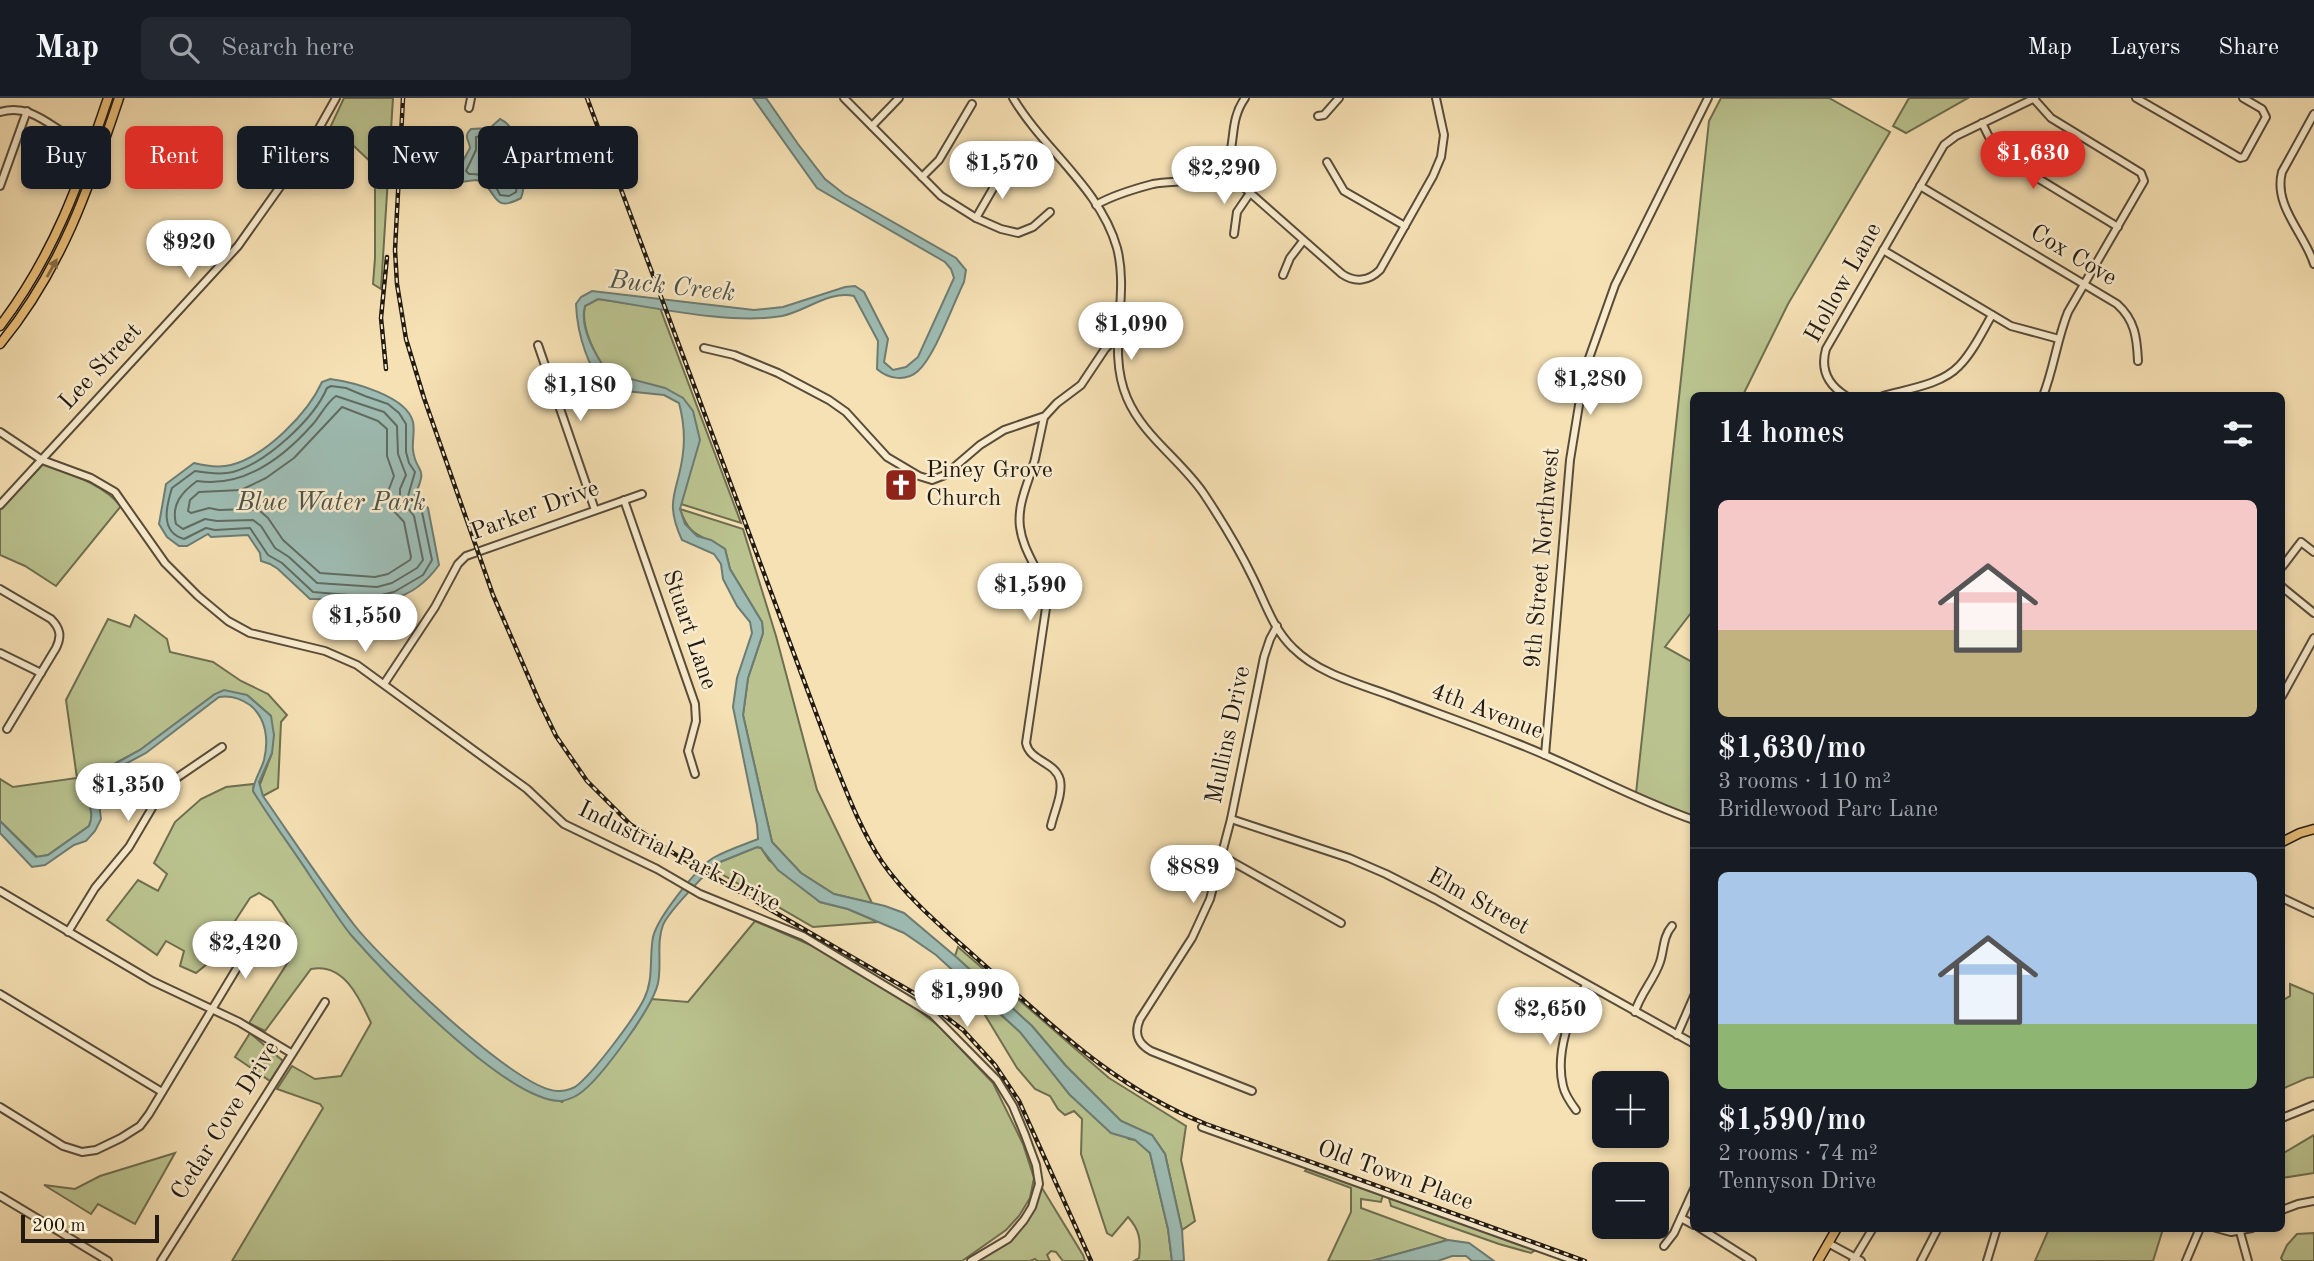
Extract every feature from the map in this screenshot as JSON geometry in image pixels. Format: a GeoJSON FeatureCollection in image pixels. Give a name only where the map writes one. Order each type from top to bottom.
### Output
{"type":"FeatureCollection","features":[{"type":"Feature","properties":{"kind":"main road"},"geometry":{"type":"LineString","coordinates":[[98,126],[108,98]]}},
{"type":"Feature","properties":{"kind":"main road"},"geometry":{"type":"LineString","coordinates":[[110,126],[119,98]]}},
{"type":"Feature","properties":{"kind":"main road"},"geometry":{"type":"LineString","coordinates":[[0,326],[30,284],[53,243],[76,189]]}},
{"type":"Feature","properties":{"kind":"main road"},"geometry":{"type":"LineString","coordinates":[[0,344],[39,290],[65,244],[88,189]]}},
{"type":"Feature","properties":{"kind":"main road"},"geometry":{"type":"LineString","coordinates":[[74,194],[84,201]]}},
{"type":"Feature","properties":{"kind":"main road"},"geometry":{"type":"LineString","coordinates":[[30,284],[39,290]]}},
{"type":"Feature","properties":{"kind":"main road"},"geometry":{"type":"LineString","coordinates":[[2285,840],[2314,830]]}},
{"type":"Feature","properties":{"kind":"main road"},"geometry":{"type":"LineString","coordinates":[[1818,1261],[1835,1232]]}},
{"type":"Feature","properties":{"kind":"street","name":"Lee Street"},"geometry":{"type":"LineString","coordinates":[[0,505],[248,233],[309,146],[337,98]]}},
{"type":"Feature","properties":{"kind":"street"},"geometry":{"type":"LineString","coordinates":[[469,108],[471,98]]}},
{"type":"Feature","properties":{"kind":"street"},"geometry":{"type":"LineString","coordinates":[[844,98],[941,196],[976,218],[1018,233],[1033,228],[1050,212]]}},
{"type":"Feature","properties":{"kind":"street"},"geometry":{"type":"LineString","coordinates":[[872,127],[898,98]]}},
{"type":"Feature","properties":{"kind":"street","name":"4th Avenue"},"geometry":{"type":"LineString","coordinates":[[1013,98],[1096,205],[1113,236],[1120,263],[1122,290],[1117,337],[1120,378],[1132,410],[1181,464],[1210,503],[1249,570],[1276,626],[1297,653],[1320,667],[1545,755],[1690,818]]}},
{"type":"Feature","properties":{"kind":"street"},"geometry":{"type":"LineString","coordinates":[[1096,205],[1148,185],[1202,179],[1223,168],[1230,153],[1237,112],[1245,98]]}},
{"type":"Feature","properties":{"kind":"street"},"geometry":{"type":"LineString","coordinates":[[1318,116],[1324,115],[1339,98]]}},
{"type":"Feature","properties":{"kind":"street"},"geometry":{"type":"LineString","coordinates":[[1223,168],[1342,274],[1350,279],[1363,280],[1380,270],[1441,157],[1444,135],[1436,98]]}},
{"type":"Feature","properties":{"kind":"street","name":"9th Street Northwest"},"geometry":{"type":"LineString","coordinates":[[1545,755],[1570,460],[1587,369],[1615,285],[1708,98]]}},
{"type":"Feature","properties":{"kind":"street"},"geometry":{"type":"LineString","coordinates":[[2034,98],[2051,118],[2143,176],[2144,185],[2068,312],[2044,392]]}},
{"type":"Feature","properties":{"kind":"street","name":"Hollow Lane"},"geometry":{"type":"LineString","coordinates":[[1840,392],[1828,381],[1824,370],[1824,353],[1947,142],[2034,98]]}},
{"type":"Feature","properties":{"kind":"street"},"geometry":{"type":"LineString","coordinates":[[2136,98],[2240,158],[2244,157],[2266,117],[2262,109],[2243,98]]}},
{"type":"Feature","properties":{"kind":"street"},"geometry":{"type":"LineString","coordinates":[[922,177],[939,160],[972,104]]}},
{"type":"Feature","properties":{"kind":"street"},"geometry":{"type":"LineString","coordinates":[[0,112],[12,109],[27,111],[53,126]]}},
{"type":"Feature","properties":{"kind":"street"},"geometry":{"type":"LineString","coordinates":[[0,186],[27,111]]}},
{"type":"Feature","properties":{"kind":"street"},"geometry":{"type":"LineString","coordinates":[[2314,114],[2280,180],[2290,219],[2305,240],[2314,264]]}},
{"type":"Feature","properties":{"kind":"street"},"geometry":{"type":"LineString","coordinates":[[1982,123],[1994,147],[2003,156],[2118,227]]}},
{"type":"Feature","properties":{"kind":"street"},"geometry":{"type":"LineString","coordinates":[[1326,162],[1344,191],[1405,226]]}},
{"type":"Feature","properties":{"kind":"street"},"geometry":{"type":"LineString","coordinates":[[976,218],[1002,173],[1012,166]]}},
{"type":"Feature","properties":{"kind":"street","name":"Cox Cove"},"geometry":{"type":"LineString","coordinates":[[1920,186],[2117,304],[2128,315],[2136,334],[2138,361]]}},
{"type":"Feature","properties":{"kind":"street"},"geometry":{"type":"LineString","coordinates":[[1234,234],[1237,212],[1250,194]]}},
{"type":"Feature","properties":{"kind":"street"},"geometry":{"type":"LineString","coordinates":[[1283,275],[1293,253],[1303,241]]}},
{"type":"Feature","properties":{"kind":"street"},"geometry":{"type":"LineString","coordinates":[[1883,250],[2019,329],[2059,339]]}},
{"type":"Feature","properties":{"kind":"street"},"geometry":{"type":"LineString","coordinates":[[1896,392],[1941,378],[1956,369],[1966,358],[1992,315]]}},
{"type":"Feature","properties":{"kind":"street"},"geometry":{"type":"LineString","coordinates":[[704,348],[730,354],[778,373],[829,400],[846,412],[883,454],[927,479],[938,479],[980,445],[1010,427],[1044,417],[1081,385],[1105,349],[1117,337]]}},
{"type":"Feature","properties":{"kind":"street"},"geometry":{"type":"LineString","coordinates":[[538,345],[595,510]]}},
{"type":"Feature","properties":{"kind":"street"},"geometry":{"type":"LineString","coordinates":[[1044,417],[1035,459],[1021,499],[1019,519],[1024,545],[1043,580],[1046,597],[1026,743],[1031,754],[1052,768],[1060,780],[1051,826]]}},
{"type":"Feature","properties":{"kind":"street","name":"Industrial Park Drive"},"geometry":{"type":"LineString","coordinates":[[0,432],[42,460],[91,478],[115,492],[165,562],[198,596],[228,621],[259,636],[334,654],[357,665],[527,789],[564,824],[700,894],[803,936],[932,1014],[997,1080],[1013,1106],[1025,1135],[1039,1184],[1032,1207],[1008,1239],[971,1261]]}},
{"type":"Feature","properties":{"kind":"street","name":"Parker Drive"},"geometry":{"type":"LineString","coordinates":[[384,684],[466,556],[642,494]]}},
{"type":"Feature","properties":{"kind":"street","name":"Stuart Lane"},"geometry":{"type":"LineString","coordinates":[[624,500],[695,704],[697,715],[688,751],[695,774]]}},
{"type":"Feature","properties":{"kind":"street"},"geometry":{"type":"LineString","coordinates":[[2285,563],[2301,542],[2314,552]]}},
{"type":"Feature","properties":{"kind":"street"},"geometry":{"type":"LineString","coordinates":[[0,589],[47,617],[62,631],[59,643],[7,729]]}},
{"type":"Feature","properties":{"kind":"street"},"geometry":{"type":"LineString","coordinates":[[2285,589],[2314,613]]}},
{"type":"Feature","properties":{"kind":"street","name":"Mullins Drive"},"geometry":{"type":"LineString","coordinates":[[1252,1091],[1150,1051],[1134,1036],[1140,1019],[1198,927],[1210,899],[1231,819],[1264,657],[1276,626]]}},
{"type":"Feature","properties":{"kind":"street"},"geometry":{"type":"LineString","coordinates":[[2285,691],[2314,638]]}},
{"type":"Feature","properties":{"kind":"street"},"geometry":{"type":"LineString","coordinates":[[0,653],[41,673]]}},
{"type":"Feature","properties":{"kind":"street"},"geometry":{"type":"LineString","coordinates":[[68,932],[95,888],[129,847],[166,787],[222,747]]}},
{"type":"Feature","properties":{"kind":"street","name":"Elm Street"},"geometry":{"type":"LineString","coordinates":[[1231,819],[1339,855],[1386,874],[1690,1042]]}},
{"type":"Feature","properties":{"kind":"street"},"geometry":{"type":"LineString","coordinates":[[1222,856],[1341,923]]}},
{"type":"Feature","properties":{"kind":"street"},"geometry":{"type":"LineString","coordinates":[[0,891],[152,981],[239,1022],[291,1053]]}},
{"type":"Feature","properties":{"kind":"street"},"geometry":{"type":"LineString","coordinates":[[2285,899],[2314,913]]}},
{"type":"Feature","properties":{"kind":"street"},"geometry":{"type":"LineString","coordinates":[[1635,1012],[1659,965],[1667,932],[1672,926]]}},
{"type":"Feature","properties":{"kind":"street"},"geometry":{"type":"LineString","coordinates":[[0,1107],[63,1146],[82,1152],[96,1150],[133,1131],[143,1122],[255,938]]}},
{"type":"Feature","properties":{"kind":"street"},"geometry":{"type":"LineString","coordinates":[[1576,1110],[1567,1097],[1562,1082],[1561,1060],[1574,1006],[1586,985]]}},
{"type":"Feature","properties":{"kind":"street"},"geometry":{"type":"LineString","coordinates":[[0,994],[162,1091]]}},
{"type":"Feature","properties":{"kind":"street","name":"Cedar Cove Drive"},"geometry":{"type":"LineString","coordinates":[[161,1261],[325,1002]]}},
{"type":"Feature","properties":{"kind":"street"},"geometry":{"type":"LineString","coordinates":[[1677,1035],[1690,1005]]}},
{"type":"Feature","properties":{"kind":"street"},"geometry":{"type":"LineString","coordinates":[[2285,1117],[2314,1105]]}},
{"type":"Feature","properties":{"kind":"street","name":"Old Town Place"},"geometry":{"type":"LineString","coordinates":[[1202,1127],[1576,1261]]}},
{"type":"Feature","properties":{"kind":"street"},"geometry":{"type":"LineString","coordinates":[[0,1196],[108,1261]]}},
{"type":"Feature","properties":{"kind":"street"},"geometry":{"type":"LineString","coordinates":[[1664,1246],[1671,1238],[1690,1198]]}},
{"type":"Feature","properties":{"kind":"street"},"geometry":{"type":"LineString","coordinates":[[2285,1209],[2314,1201]]}},
{"type":"Feature","properties":{"kind":"street"},"geometry":{"type":"LineString","coordinates":[[1681,1218],[1690,1223]]}},
{"type":"Feature","properties":{"kind":"street"},"geometry":{"type":"LineString","coordinates":[[1706,1232],[1752,1261]]}},
{"type":"Feature","properties":{"kind":"street"},"geometry":{"type":"LineString","coordinates":[[1828,1243],[1856,1260],[1871,1232]]}},
{"type":"Feature","properties":{"kind":"street"},"geometry":{"type":"LineString","coordinates":[[1921,1261],[1936,1232]]}},
{"type":"Feature","properties":{"kind":"street"},"geometry":{"type":"LineString","coordinates":[[1987,1261],[1996,1232]]}},
{"type":"Feature","properties":{"kind":"street"},"geometry":{"type":"LineString","coordinates":[[2186,1261],[2198,1232]]}},
{"type":"Feature","properties":{"kind":"street"},"geometry":{"type":"LineString","coordinates":[[2240,1232],[2248,1261]]}},
{"type":"Feature","properties":{"kind":"green space"},"geometry":{"type":"Polygon","coordinates":[[[344,98],[393,98],[391,126],[368,126],[368,159],[354,146],[354,126],[331,126],[344,98]]]}},
{"type":"Feature","properties":{"kind":"green space"},"geometry":{"type":"Polygon","coordinates":[[[1721,98],[1829,98],[1890,132],[1788,304],[1744,392],[1690,392],[1690,614],[1665,647],[1690,661],[1690,815],[1636,793],[1709,121],[1721,98]]]}},
{"type":"Feature","properties":{"kind":"green space"},"geometry":{"type":"Polygon","coordinates":[[[1909,98],[1968,98],[1906,133],[1893,126],[1909,98]]]}},
{"type":"Feature","properties":{"kind":"green space"},"geometry":{"type":"Polygon","coordinates":[[[375,189],[387,189],[381,289],[373,284],[375,189]]]}},
{"type":"Feature","properties":{"kind":"green space"},"geometry":{"type":"Polygon","coordinates":[[[598,299],[660,308],[741,523],[681,504],[687,480],[683,398],[608,374],[594,350],[585,323],[585,306],[598,299]]]}},
{"type":"Feature","properties":{"kind":"green space"},"geometry":{"type":"Polygon","coordinates":[[[43,464],[94,485],[121,506],[56,586],[25,566],[0,555],[0,510],[43,464]]]}},
{"type":"Feature","properties":{"kind":"green space"},"geometry":{"type":"Polygon","coordinates":[[[680,509],[743,529],[776,636],[817,790],[872,903],[834,894],[801,873],[772,842],[743,715],[748,678],[763,633],[762,622],[730,569],[725,549],[692,531],[680,509]]]}},
{"type":"Feature","properties":{"kind":"green space"},"geometry":{"type":"Polygon","coordinates":[[[135,615],[167,639],[170,652],[213,662],[241,681],[268,694],[287,715],[281,722],[278,788],[263,796],[259,787],[272,753],[271,716],[247,695],[215,694],[140,750],[97,773],[84,792],[92,813],[89,826],[48,855],[37,857],[0,821],[0,779],[13,787],[77,778],[66,700],[108,619],[130,627],[135,615]]]}},
{"type":"Feature","properties":{"kind":"green space"},"geometry":{"type":"Polygon","coordinates":[[[254,784],[253,791],[350,933],[477,1057],[562,1102],[634,1029],[652,999],[688,1002],[755,921],[815,947],[913,1006],[939,1026],[993,1083],[1023,1144],[1034,1178],[1030,1198],[1006,1230],[962,1261],[232,1261],[323,1108],[320,1104],[277,1089],[292,1066],[315,1079],[341,1076],[371,1023],[349,984],[333,971],[323,968],[311,969],[265,1031],[249,1023],[288,962],[295,935],[272,901],[259,893],[250,898],[207,964],[196,973],[180,966],[184,951],[166,941],[157,955],[107,920],[138,880],[158,891],[167,874],[154,863],[175,822],[201,799],[226,787],[254,784]]]}},
{"type":"Feature","properties":{"kind":"green space"},"geometry":{"type":"Polygon","coordinates":[[[757,847],[820,902],[848,909],[878,922],[813,927],[711,868],[757,847]]]}},
{"type":"Feature","properties":{"kind":"green space"},"geometry":{"type":"Polygon","coordinates":[[[958,947],[1109,1078],[1186,1126],[1181,1160],[1195,1221],[1182,1230],[1165,1154],[1152,1135],[1121,1121],[1066,1066],[1032,1026],[955,956],[958,947]]]}},
{"type":"Feature","properties":{"kind":"green space"},"geometry":{"type":"Polygon","coordinates":[[[965,982],[1020,1032],[1070,1095],[1129,1139],[1136,1140],[1150,1153],[1168,1229],[1172,1261],[1134,1261],[1139,1258],[1140,1241],[1135,1226],[1128,1217],[1112,1236],[1107,1233],[1081,1154],[1082,1119],[1074,1111],[1065,1115],[1050,1096],[1035,1089],[1017,1068],[965,982]]]}},
{"type":"Feature","properties":{"kind":"green space"},"geometry":{"type":"Polygon","coordinates":[[[2290,984],[2314,994],[2314,1077],[2285,1088],[2285,999],[2290,996],[2290,984]]]}},
{"type":"Feature","properties":{"kind":"green space"},"geometry":{"type":"Polygon","coordinates":[[[250,1033],[283,1061],[270,1081],[235,1057],[250,1033]]]}},
{"type":"Feature","properties":{"kind":"green space"},"geometry":{"type":"Polygon","coordinates":[[[2314,1135],[2314,1173],[2285,1178],[2285,1152],[2314,1135]]]}},
{"type":"Feature","properties":{"kind":"green space"},"geometry":{"type":"Polygon","coordinates":[[[175,1153],[135,1224],[98,1204],[91,1214],[44,1185],[75,1189],[100,1176],[175,1153]]]}},
{"type":"Feature","properties":{"kind":"green space"},"geometry":{"type":"Polygon","coordinates":[[[1307,1168],[1383,1194],[1381,1202],[1361,1199],[1361,1208],[1448,1240],[1372,1261],[1328,1261],[1351,1212],[1351,1188],[1305,1171],[1307,1168]]]}},
{"type":"Feature","properties":{"kind":"green space"},"geometry":{"type":"Polygon","coordinates":[[[1042,1188],[1085,1261],[1063,1261],[1056,1252],[1051,1251],[1047,1255],[1050,1261],[978,1261],[1001,1247],[1018,1232],[1037,1202],[1042,1188]]]}},
{"type":"Feature","properties":{"kind":"green space"},"geometry":{"type":"Polygon","coordinates":[[[1389,1198],[1537,1249],[1531,1253],[1499,1244],[1391,1206],[1389,1198]]]}},
{"type":"Feature","properties":{"kind":"green space"},"geometry":{"type":"Polygon","coordinates":[[[2047,1232],[2162,1232],[2153,1261],[2035,1261],[2047,1232]]]}},
{"type":"Feature","properties":{"kind":"green space"},"geometry":{"type":"Polygon","coordinates":[[[2314,1233],[2314,1261],[2283,1261],[2281,1258],[2287,1245],[2297,1234],[2314,1233]]]}},
{"type":"Feature","properties":{"kind":"water"},"geometry":{"type":"Polygon","coordinates":[[[753,98],[766,98],[825,179],[844,194],[956,258],[966,270],[964,282],[931,354],[918,371],[903,378],[892,377],[877,369],[878,341],[854,296],[836,296],[782,316],[762,318],[716,317],[598,299],[585,306],[586,332],[608,373],[665,388],[683,398],[693,411],[700,440],[680,509],[685,524],[697,536],[711,540],[725,549],[730,569],[762,622],[763,633],[748,678],[743,715],[772,842],[801,873],[834,894],[904,913],[1032,1026],[1066,1066],[1121,1121],[1152,1135],[1165,1154],[1182,1230],[1184,1261],[1172,1261],[1168,1229],[1150,1153],[1135,1140],[1111,1133],[1070,1095],[1020,1032],[936,955],[904,933],[848,909],[820,902],[778,870],[761,848],[757,847],[711,868],[671,912],[661,932],[658,983],[646,1009],[600,1074],[579,1094],[560,1101],[537,1095],[480,1059],[419,1005],[351,935],[253,791],[264,760],[266,737],[260,716],[243,701],[219,697],[146,753],[101,777],[97,787],[101,819],[95,831],[86,841],[74,845],[45,865],[32,867],[0,833],[0,821],[36,857],[48,855],[89,826],[91,810],[83,786],[88,779],[140,750],[215,694],[224,690],[247,695],[271,716],[274,735],[272,753],[259,782],[263,796],[355,926],[421,994],[484,1049],[514,1071],[540,1086],[559,1091],[573,1088],[582,1081],[612,1046],[644,999],[650,976],[653,937],[678,894],[713,858],[758,839],[733,707],[737,678],[752,633],[750,622],[737,606],[723,579],[721,564],[714,554],[682,540],[676,526],[673,504],[684,441],[679,403],[664,395],[615,390],[606,384],[598,376],[586,353],[576,304],[581,297],[592,291],[754,310],[783,307],[855,286],[864,292],[888,339],[884,362],[893,370],[906,367],[918,357],[954,278],[945,262],[817,188],[753,98]]]}},
{"type":"Feature","properties":{"kind":"water"},"geometry":{"type":"Polygon","coordinates":[[[500,119],[509,126],[492,126],[500,119]]]}},
{"type":"Feature","properties":{"kind":"water"},"geometry":{"type":"Polygon","coordinates":[[[471,129],[478,129],[478,181],[464,182],[464,159],[470,148],[467,136],[471,129]]]}},
{"type":"Feature","properties":{"kind":"water"},"geometry":{"type":"Polygon","coordinates":[[[489,189],[523,189],[521,198],[513,202],[506,204],[498,201],[489,189]]]}},
{"type":"Feature","properties":{"kind":"water","name":"Blue Water Park"},"geometry":{"type":"Polygon","coordinates":[[[330,379],[365,387],[390,398],[409,413],[413,422],[413,450],[421,474],[415,495],[428,508],[439,565],[411,592],[396,598],[380,601],[310,599],[278,569],[261,561],[260,553],[248,535],[211,537],[208,534],[187,546],[179,546],[167,537],[159,524],[166,484],[194,463],[226,466],[258,453],[296,420],[322,382],[330,379]]]}},
{"type":"Feature","properties":{"kind":"water"},"geometry":{"type":"Polygon","coordinates":[[[1448,1240],[1469,1243],[1494,1261],[1472,1261],[1466,1256],[1452,1256],[1438,1261],[1372,1261],[1448,1240]]]}},
{"type":"Feature","properties":{"kind":"railway"},"geometry":{"type":"LineString","coordinates":[[403,98],[395,250],[397,284],[406,339],[493,595],[556,736],[587,781],[630,824],[678,856],[919,996],[963,1030],[995,1065],[1019,1101],[1091,1261]]}},
{"type":"Feature","properties":{"kind":"railway"},"geometry":{"type":"LineString","coordinates":[[587,98],[832,756],[867,837],[904,890],[1061,1033],[1143,1093],[1206,1124],[1585,1261]]}},
{"type":"Feature","properties":{"kind":"railway"},"geometry":{"type":"LineString","coordinates":[[386,369],[381,318],[387,257]]}},
{"type":"Feature","properties":{"kind":"place","name":"Piney Grove Church"},"geometry":{"type":"Point","coordinates":[901,485]}},
{"type":"Feature","properties":{"kind":"water label","name":"Buck Creek"},"geometry":{"type":"Point","coordinates":[672,287]}}]}
